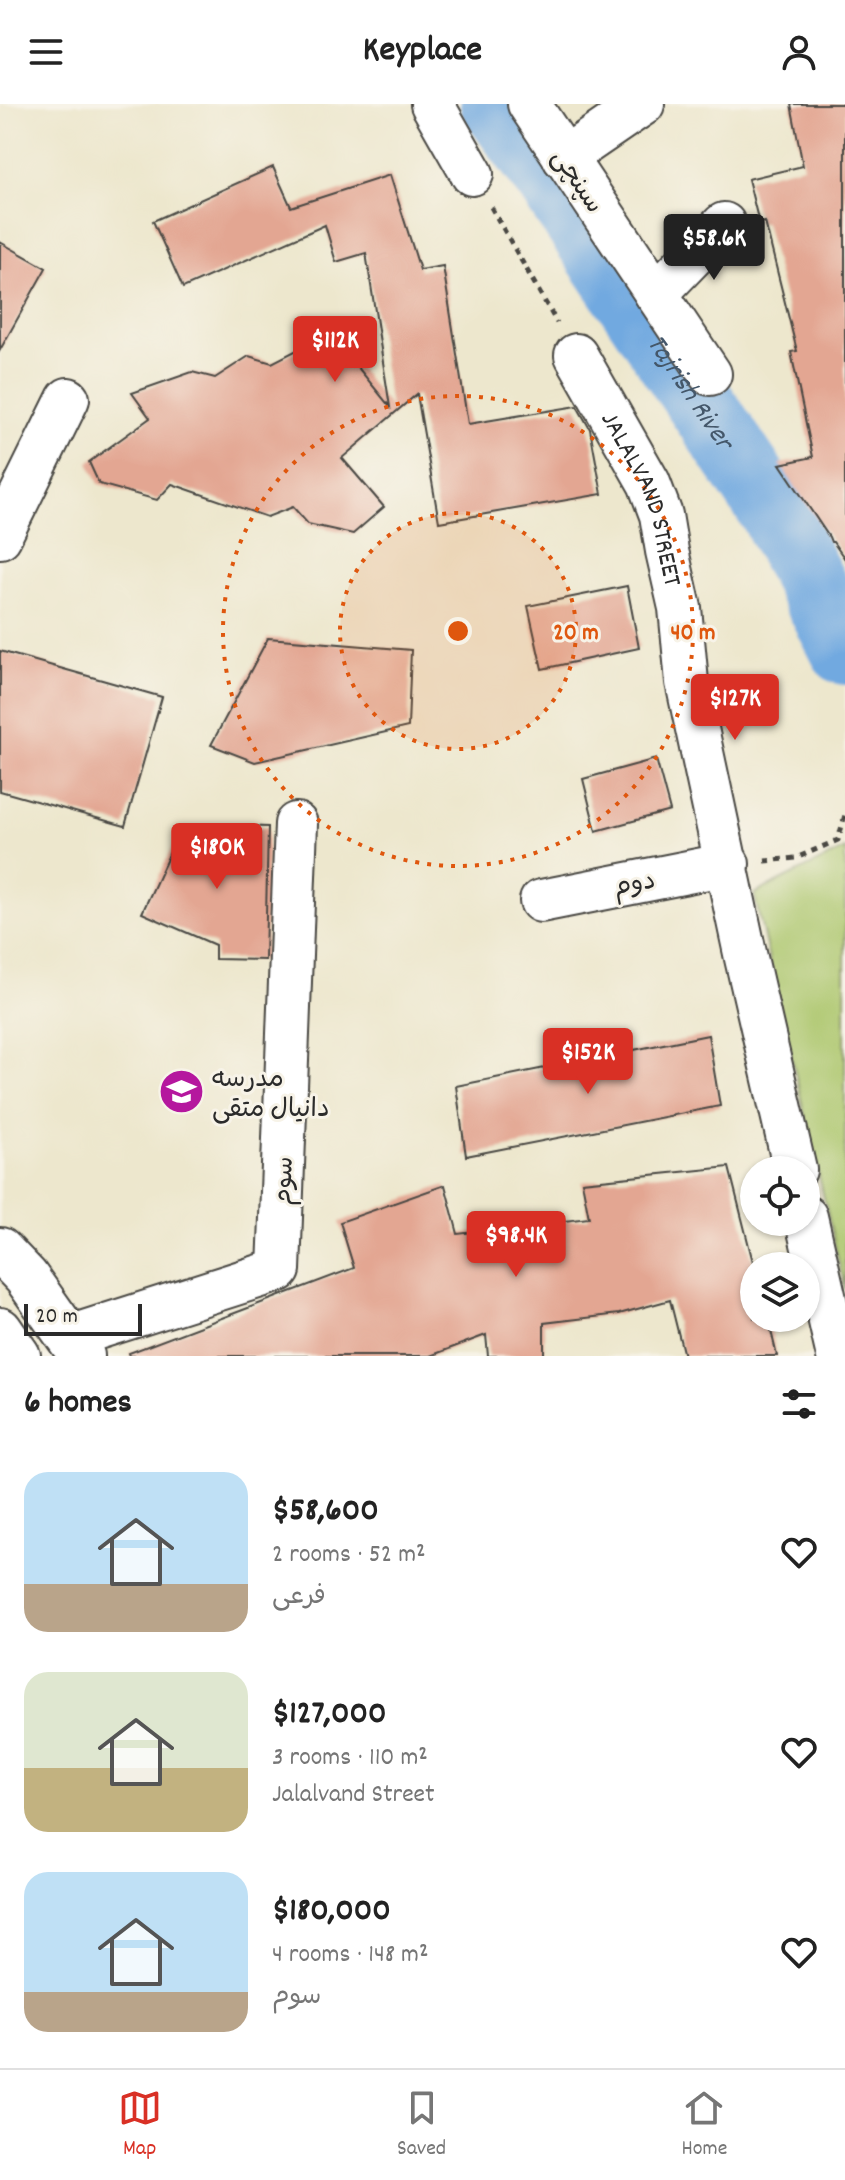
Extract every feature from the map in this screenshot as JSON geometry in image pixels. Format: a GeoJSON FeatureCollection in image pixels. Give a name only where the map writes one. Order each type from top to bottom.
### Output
{"type":"FeatureCollection","features":[{"type":"Feature","properties":{"kind":"street"},"geometry":{"type":"LineString","coordinates":[[432,104],[472,174]]}},
{"type":"Feature","properties":{"kind":"street","name":"سپنچی"},"geometry":{"type":"LineString","coordinates":[[529,104],[710,374]]}},
{"type":"Feature","properties":{"kind":"street"},"geometry":{"type":"LineString","coordinates":[[564,158],[643,104]]}},
{"type":"Feature","properties":{"kind":"street"},"geometry":{"type":"LineString","coordinates":[[656,294],[724,224]]}},
{"type":"Feature","properties":{"kind":"street","name":"JALALVAND STREET"},"geometry":{"type":"LineString","coordinates":[[576,355],[649,483],[661,515],[680,608],[687,682],[792,1156]]}},
{"type":"Feature","properties":{"kind":"street"},"geometry":{"type":"LineString","coordinates":[[0,537],[68,399]]}},
{"type":"Feature","properties":{"kind":"street","name":"سوم"},"geometry":{"type":"LineString","coordinates":[[76,1347],[279,1270],[296,824]]}},
{"type":"Feature","properties":{"kind":"street","name":"دوم"},"geometry":{"type":"LineString","coordinates":[[541,901],[728,864]]}},
{"type":"Feature","properties":{"kind":"street"},"geometry":{"type":"LineString","coordinates":[[811,1236],[839,1356],[845,1351]]}},
{"type":"Feature","properties":{"kind":"street"},"geometry":{"type":"LineString","coordinates":[[0,1250],[26,1277],[76,1347]]}},
{"type":"Feature","properties":{"kind":"street"},"geometry":{"type":"LineString","coordinates":[[0,1330],[18,1356]]}},
{"type":"Feature","properties":{"kind":"path"},"geometry":{"type":"LineString","coordinates":[[472,174],[576,355]]}},
{"type":"Feature","properties":{"kind":"path"},"geometry":{"type":"LineString","coordinates":[[728,864],[796,858],[838,840],[845,815]]}},
{"type":"Feature","properties":{"kind":"green space"},"geometry":{"type":"Polygon","coordinates":[[[845,849],[845,1289],[820,1180],[820,1156],[814,1156],[754,894],[845,849]]]}},
{"type":"Feature","properties":{"kind":"building"},"geometry":{"type":"Polygon","coordinates":[[[791,104],[845,104],[845,559],[780,464],[813,457],[791,352],[797,351],[765,222],[759,223],[748,179],[803,166],[791,104]]]}},
{"type":"Feature","properties":{"kind":"building"},"geometry":{"type":"Polygon","coordinates":[[[273,167],[291,207],[390,175],[420,270],[443,266],[468,424],[577,406],[590,429],[602,494],[439,522],[417,394],[342,458],[384,507],[353,534],[308,524],[293,507],[267,517],[172,484],[157,500],[99,484],[89,462],[150,418],[132,393],[192,372],[215,378],[249,356],[272,363],[330,333],[390,407],[366,253],[336,262],[325,225],[183,288],[153,221],[273,167]]]}},
{"type":"Feature","properties":{"kind":"building"},"geometry":{"type":"Polygon","coordinates":[[[0,242],[46,268],[0,350],[0,242]]]}},
{"type":"Feature","properties":{"kind":"building"},"geometry":{"type":"Polygon","coordinates":[[[627,586],[639,648],[542,669],[528,606],[627,586]]]}},
{"type":"Feature","properties":{"kind":"building"},"geometry":{"type":"Polygon","coordinates":[[[268,638],[411,650],[408,727],[255,762],[211,745],[268,638]]]}},
{"type":"Feature","properties":{"kind":"building"},"geometry":{"type":"Polygon","coordinates":[[[0,651],[162,697],[125,826],[0,791],[0,651]]]}},
{"type":"Feature","properties":{"kind":"building"},"geometry":{"type":"Polygon","coordinates":[[[656,759],[670,811],[596,831],[583,779],[656,759]]]}},
{"type":"Feature","properties":{"kind":"building"},"geometry":{"type":"Polygon","coordinates":[[[215,825],[268,827],[265,960],[215,959],[215,945],[142,913],[176,839],[211,842],[215,825]]]}},
{"type":"Feature","properties":{"kind":"building"},"geometry":{"type":"Polygon","coordinates":[[[708,1035],[720,1106],[466,1156],[456,1086],[708,1035]]]}},
{"type":"Feature","properties":{"kind":"building"},"geometry":{"type":"Polygon","coordinates":[[[729,1167],[740,1211],[740,1236],[746,1236],[750,1252],[740,1252],[740,1332],[771,1332],[777,1356],[684,1356],[670,1300],[619,1314],[544,1323],[544,1356],[488,1356],[486,1335],[430,1356],[130,1356],[129,1353],[354,1268],[340,1222],[445,1185],[458,1234],[589,1218],[582,1182],[729,1167]]]}},
{"type":"Feature","properties":{"kind":"waterway","name":"Tajrish River"},"geometry":{"type":"LineString","coordinates":[[495,104],[541,167],[774,512],[845,650]]}},
{"type":"Feature","properties":{"kind":"place","name":"مدرسه دانیال متقی"},"geometry":{"type":"Point","coordinates":[181,1092]}}]}
